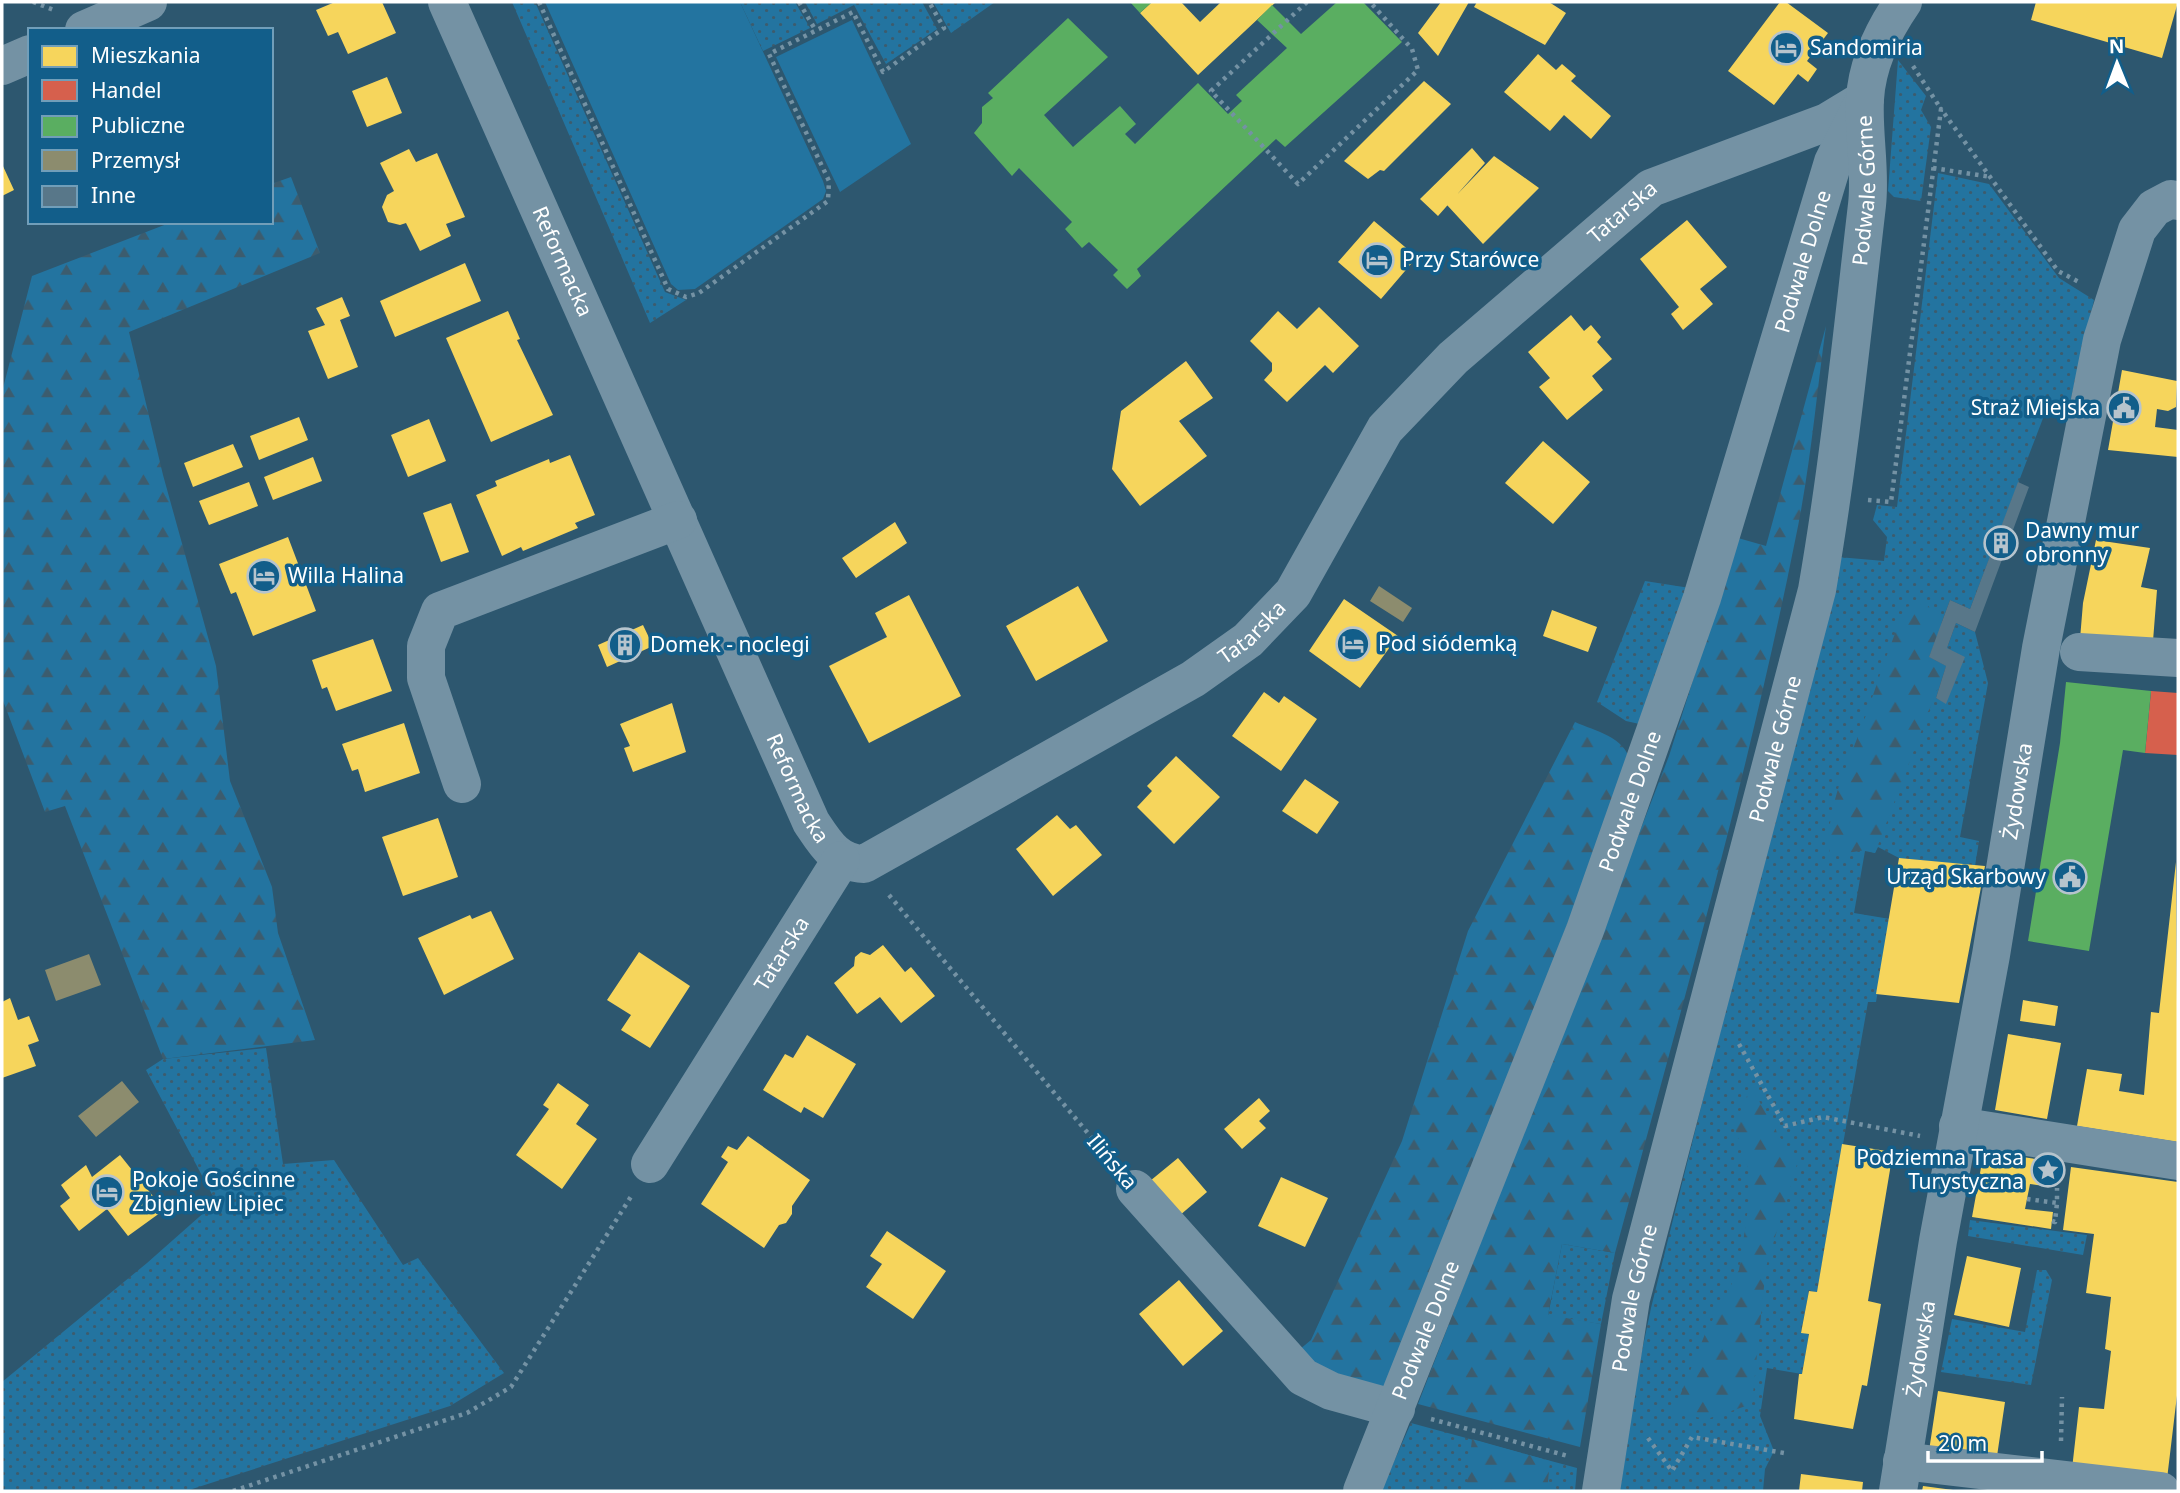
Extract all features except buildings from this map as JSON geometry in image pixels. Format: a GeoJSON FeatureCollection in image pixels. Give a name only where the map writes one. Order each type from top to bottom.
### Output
{"type":"FeatureCollection","features":[{"type":"Feature","properties":{"kind":"street"},"geometry":{"type":"LineString","coordinates":[[74,22],[148,2]]}},
{"type":"Feature","properties":{"kind":"street","name":"Reformacka"},"geometry":{"type":"LineString","coordinates":[[447,2],[811,822],[826,845],[853,862]]}},
{"type":"Feature","properties":{"kind":"street","name":"Podwale Górne"},"geometry":{"type":"LineString","coordinates":[[1601,1491],[1630,1299],[1817,590],[1833,496],[1868,195],[1865,99],[1870,68],[1881,37],[1903,2]]}},
{"type":"Feature","properties":{"kind":"street"},"geometry":{"type":"LineString","coordinates":[[2,66],[28,55]]}},
{"type":"Feature","properties":{"kind":"street","name":"Tatarska"},"geometry":{"type":"LineString","coordinates":[[650,1164],[853,862],[1193,679],[1248,640],[1293,593],[1385,429],[1453,358],[1651,188],[1827,121],[1865,99]]}},
{"type":"Feature","properties":{"kind":"street","name":"Podwale Dolne"},"geometry":{"type":"LineString","coordinates":[[1362,1491],[1585,930],[1702,598],[1833,162],[1865,99]]}},
{"type":"Feature","properties":{"kind":"street","name":"Żydowska"},"geometry":{"type":"LineString","coordinates":[[1900,1476],[1956,1134],[1991,955],[2041,649],[2102,340],[2137,230],[2154,208],[2171,199],[2178,201]]}},
{"type":"Feature","properties":{"kind":"street"},"geometry":{"type":"LineString","coordinates":[[461,785],[426,678],[426,646],[440,611],[678,520]]}},
{"type":"Feature","properties":{"kind":"street"},"geometry":{"type":"LineString","coordinates":[[2079,652],[2178,658]]}},
{"type":"Feature","properties":{"kind":"street"},"geometry":{"type":"LineString","coordinates":[[1956,1134],[2178,1161]]}},
{"type":"Feature","properties":{"kind":"street","name":"Ilińska"},"geometry":{"type":"LineString","coordinates":[[1135,1189],[1303,1377],[1331,1391],[1396,1409]]}},
{"type":"Feature","properties":{"kind":"street"},"geometry":{"type":"LineString","coordinates":[[1900,1476],[2161,1491]]}},
{"type":"Feature","properties":{"kind":"path"},"geometry":{"type":"LineString","coordinates":[[33,2],[74,22]]}},
{"type":"Feature","properties":{"kind":"path"},"geometry":{"type":"LineString","coordinates":[[538,2],[668,289],[686,297],[699,293],[828,201],[829,181],[769,54],[853,12],[883,72],[944,28],[929,2]]}},
{"type":"Feature","properties":{"kind":"path"},"geometry":{"type":"LineString","coordinates":[[799,2],[816,31]]}},
{"type":"Feature","properties":{"kind":"path"},"geometry":{"type":"LineString","coordinates":[[1307,2],[1211,91],[1298,184],[1418,70],[1412,49],[1370,2]]}},
{"type":"Feature","properties":{"kind":"path"},"geometry":{"type":"LineString","coordinates":[[1912,65],[2058,271],[2113,299]]}},
{"type":"Feature","properties":{"kind":"path"},"geometry":{"type":"LineString","coordinates":[[1833,496],[1891,502],[1941,109]]}},
{"type":"Feature","properties":{"kind":"path"},"geometry":{"type":"LineString","coordinates":[[1933,168],[1992,177]]}},
{"type":"Feature","properties":{"kind":"path","name":"Ilińska"},"geometry":{"type":"LineString","coordinates":[[853,862],[1135,1189]]}},
{"type":"Feature","properties":{"kind":"path"},"geometry":{"type":"LineString","coordinates":[[1735,1037],[1785,1126],[1823,1117],[1956,1134]]}},
{"type":"Feature","properties":{"kind":"path"},"geometry":{"type":"LineString","coordinates":[[233,1491],[467,1413],[511,1387],[650,1164]]}},
{"type":"Feature","properties":{"kind":"path"},"geometry":{"type":"LineString","coordinates":[[2052,1221],[2055,1222],[2057,1188]]}},
{"type":"Feature","properties":{"kind":"path"},"geometry":{"type":"LineString","coordinates":[[2027,1199],[2057,1203]]}},
{"type":"Feature","properties":{"kind":"path"},"geometry":{"type":"LineString","coordinates":[[2061,1444],[2062,1397]]}},
{"type":"Feature","properties":{"kind":"path"},"geometry":{"type":"LineString","coordinates":[[1396,1409],[1569,1456]]}},
{"type":"Feature","properties":{"kind":"path"},"geometry":{"type":"LineString","coordinates":[[1645,1448],[1648,1437],[1672,1471],[1692,1437],[1784,1453]]}},
{"type":"Feature","properties":{"kind":"green space"},"geometry":{"type":"Polygon","coordinates":[[[512,2],[535,2],[665,292],[686,300],[650,323],[512,2]]]}},
{"type":"Feature","properties":{"kind":"green space"},"geometry":{"type":"Polygon","coordinates":[[[545,2],[740,2],[823,181],[826,191],[823,199],[695,289],[678,290],[671,284],[545,2]]]}},
{"type":"Feature","properties":{"kind":"green space"},"geometry":{"type":"Polygon","coordinates":[[[740,2],[795,2],[810,28],[763,51],[740,2]]]}},
{"type":"Feature","properties":{"kind":"green space"},"geometry":{"type":"Polygon","coordinates":[[[805,2],[922,2],[937,29],[886,64],[854,5],[817,24],[805,2]]]}},
{"type":"Feature","properties":{"kind":"green space"},"geometry":{"type":"Polygon","coordinates":[[[933,2],[995,2],[951,33],[933,2]]]}},
{"type":"Feature","properties":{"kind":"green space"},"geometry":{"type":"Polygon","coordinates":[[[852,20],[911,144],[840,192],[776,57],[852,20]]]}},
{"type":"Feature","properties":{"kind":"green space"},"geometry":{"type":"Polygon","coordinates":[[[1898,60],[1926,96],[1921,110],[1931,127],[1921,201],[1894,197],[1888,191],[1898,60]]]}},
{"type":"Feature","properties":{"kind":"green space"},"geometry":{"type":"Polygon","coordinates":[[[1938,173],[1989,184],[2059,278],[2094,300],[2069,407],[2050,400],[1970,609],[1950,600],[1929,657],[1946,666],[1936,698],[1946,703],[1947,648],[1956,623],[1975,632],[1988,683],[1960,837],[1979,841],[1975,866],[1899,858],[1878,847],[1875,853],[1865,851],[1854,913],[1890,919],[1876,1002],[1868,1002],[1817,1292],[1809,1291],[1801,1332],[1809,1334],[1802,1374],[1767,1368],[1760,1416],[1774,1451],[1765,1469],[1763,1491],[1619,1491],[1651,1308],[1838,557],[1884,561],[1887,537],[1873,520],[1877,505],[1897,507],[1938,173]]]}},
{"type":"Feature","properties":{"kind":"green space"},"geometry":{"type":"Polygon","coordinates":[[[291,177],[320,253],[129,332],[163,475],[216,666],[230,781],[272,887],[278,933],[315,1040],[163,1059],[65,806],[45,812],[2,698],[2,392],[32,276],[167,224],[273,224],[273,183],[291,177]]]}},
{"type":"Feature","properties":{"kind":"green space"},"geometry":{"type":"Polygon","coordinates":[[[1826,326],[1805,488],[1756,720],[1615,1253],[1562,1244],[1548,1315],[1601,1324],[1580,1447],[1418,1404],[1669,756],[1738,538],[1766,546],[1826,326]]]}},
{"type":"Feature","properties":{"kind":"green space"},"geometry":{"type":"Polygon","coordinates":[[[1645,581],[1690,588],[1644,725],[1626,721],[1597,702],[1645,581]]]}},
{"type":"Feature","properties":{"kind":"green space"},"geometry":{"type":"Polygon","coordinates":[[[1926,603],[1942,624],[1929,657],[1946,666],[1875,853],[1865,850],[1830,856],[1829,838],[1834,802],[1895,634],[1906,607],[1926,603]]]}},
{"type":"Feature","properties":{"kind":"green space"},"geometry":{"type":"Polygon","coordinates":[[[1575,722],[1600,732],[1623,746],[1630,762],[1387,1390],[1375,1392],[1293,1355],[1311,1340],[1402,1141],[1468,931],[1575,722]]]}},
{"type":"Feature","properties":{"kind":"green space"},"geometry":{"type":"Polygon","coordinates":[[[266,1048],[283,1164],[334,1160],[403,1265],[418,1258],[504,1373],[450,1406],[186,1491],[2,1491],[2,1382],[147,1263],[216,1202],[146,1070],[163,1059],[266,1048]]]}},
{"type":"Feature","properties":{"kind":"green space"},"geometry":{"type":"Polygon","coordinates":[[[1751,1087],[1779,1136],[1798,1161],[1766,1267],[1752,1404],[1707,1419],[1673,1413],[1705,1334],[1739,1270],[1752,1181],[1734,1125],[1751,1087]]]}},
{"type":"Feature","properties":{"kind":"green space"},"geometry":{"type":"Polygon","coordinates":[[[1970,1220],[2087,1235],[2083,1255],[1968,1236],[1970,1220]]]}},
{"type":"Feature","properties":{"kind":"green space"},"geometry":{"type":"Polygon","coordinates":[[[1562,1244],[1615,1253],[1601,1324],[1548,1316],[1562,1244]]]}},
{"type":"Feature","properties":{"kind":"green space"},"geometry":{"type":"Polygon","coordinates":[[[2037,1270],[2046,1270],[2052,1280],[2031,1385],[1941,1372],[1952,1319],[2025,1332],[2037,1270]]]}},
{"type":"Feature","properties":{"kind":"green space"},"geometry":{"type":"Polygon","coordinates":[[[1411,1423],[1577,1468],[1575,1491],[1381,1491],[1411,1423]]]}},
{"type":"Feature","properties":{"kind":"green space"},"geometry":{"type":"Polygon","coordinates":[[[1472,1439],[1550,1461],[1547,1491],[1466,1491],[1472,1439]]]}},
{"type":"Feature","properties":{"kind":"place","name":"Sandomiria"},"geometry":{"type":"Point","coordinates":[1786,48]}},
{"type":"Feature","properties":{"kind":"place","name":"Przy Starówce"},"geometry":{"type":"Point","coordinates":[1377,260]}},
{"type":"Feature","properties":{"kind":"place","name":"Straż Miejska"},"geometry":{"type":"Point","coordinates":[2124,408]}},
{"type":"Feature","properties":{"kind":"place","name":"Dawny mur obronny"},"geometry":{"type":"Point","coordinates":[2001,543]}},
{"type":"Feature","properties":{"kind":"place","name":"Willa Halina"},"geometry":{"type":"Point","coordinates":[264,576]}},
{"type":"Feature","properties":{"kind":"place","name":"Pod siódemką"},"geometry":{"type":"Point","coordinates":[1353,644]}},
{"type":"Feature","properties":{"kind":"place","name":"Domek - noclegi"},"geometry":{"type":"Point","coordinates":[625,645]}},
{"type":"Feature","properties":{"kind":"place","name":"Urząd Skarbowy"},"geometry":{"type":"Point","coordinates":[2070,877]}},
{"type":"Feature","properties":{"kind":"place","name":"Podziemna Trasa Turystyczna"},"geometry":{"type":"Point","coordinates":[2048,1170]}},
{"type":"Feature","properties":{"kind":"place","name":"Pokoje Gościnne Zbigniew Lipiec"},"geometry":{"type":"Point","coordinates":[107,1192]}}]}
